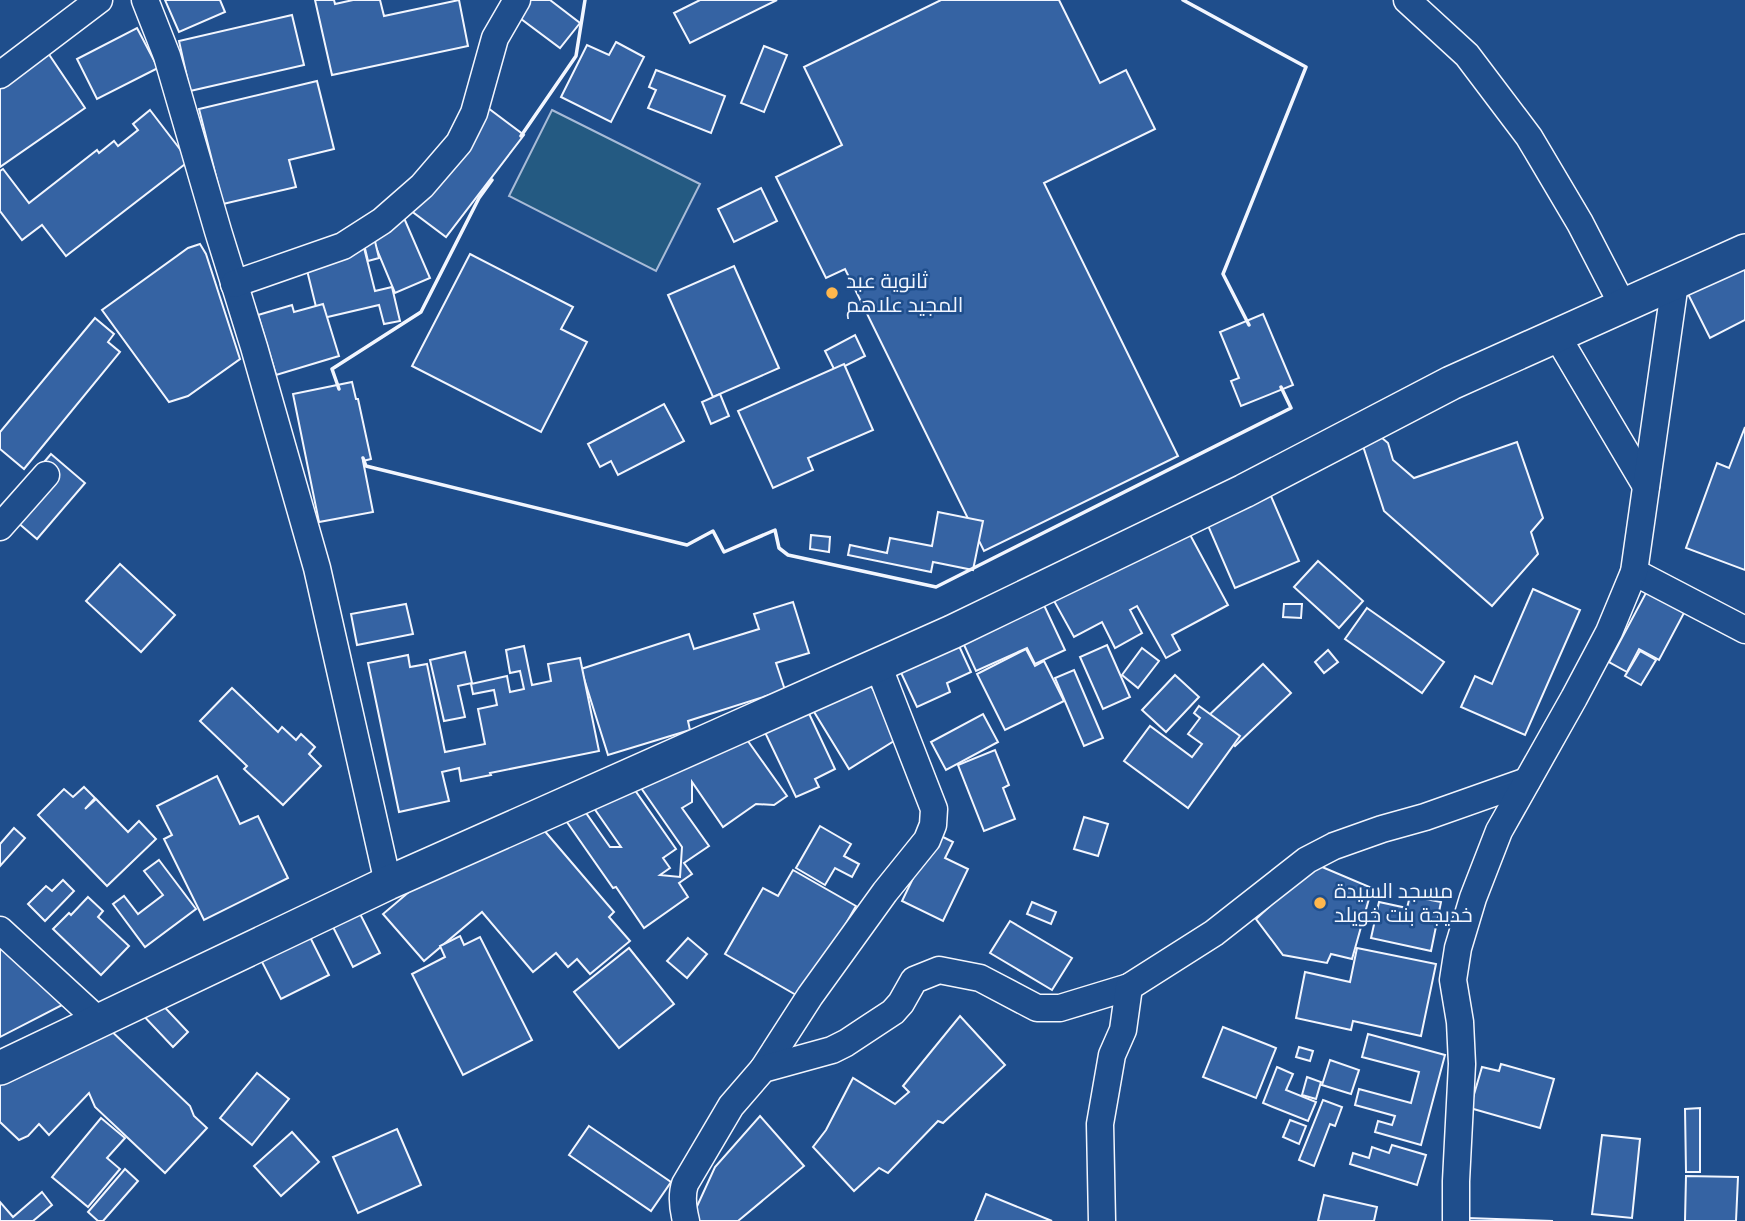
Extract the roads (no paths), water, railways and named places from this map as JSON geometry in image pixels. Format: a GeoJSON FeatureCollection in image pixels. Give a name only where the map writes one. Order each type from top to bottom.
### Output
{"type":"FeatureCollection","features":[{"type":"Feature","properties":{"kind":"main road"},"geometry":{"type":"LineString","coordinates":[[0,1068],[388,883],[964,626],[1244,491],[1451,383],[1745,251]]}},
{"type":"Feature","properties":{"kind":"street"},"geometry":{"type":"LineString","coordinates":[[0,75],[99,0]]}},
{"type":"Feature","properties":{"kind":"street"},"geometry":{"type":"LineString","coordinates":[[145,0],[167,56],[317,568],[388,883]]}},
{"type":"Feature","properties":{"kind":"street"},"geometry":{"type":"LineString","coordinates":[[234,284],[343,246],[382,221],[422,186],[459,143],[474,113],[495,38],[517,0]]}},
{"type":"Feature","properties":{"kind":"street"},"geometry":{"type":"LineString","coordinates":[[1407,0],[1467,55],[1529,137],[1580,223],[1623,306]]}},
{"type":"Feature","properties":{"kind":"street"},"geometry":{"type":"LineString","coordinates":[[1456,1221],[1462,1064],[1454,980],[1458,948],[1473,898],[1499,831],[1609,632],[1634,572],[1675,282]]}},
{"type":"Feature","properties":{"kind":"street"},"geometry":{"type":"LineString","coordinates":[[1557,335],[1646,486]]}},
{"type":"Feature","properties":{"kind":"street"},"geometry":{"type":"LineString","coordinates":[[0,527],[46,475]]}},
{"type":"Feature","properties":{"kind":"street"},"geometry":{"type":"LineString","coordinates":[[1634,572],[1745,631]]}},
{"type":"Feature","properties":{"kind":"street"},"geometry":{"type":"LineString","coordinates":[[686,1221],[682,1192],[685,1184],[731,1106],[762,1069],[810,996],[877,903],[927,840],[933,825],[933,809],[878,665]]}},
{"type":"Feature","properties":{"kind":"street"},"geometry":{"type":"LineString","coordinates":[[762,1069],[832,1050],[846,1043],[893,1012],[914,980],[939,970],[980,978],[1037,1008],[1060,1008],[1129,987],[1214,933],[1307,860],[1334,846],[1527,781]]}},
{"type":"Feature","properties":{"kind":"street"},"geometry":{"type":"LineString","coordinates":[[0,930],[99,1021]]}},
{"type":"Feature","properties":{"kind":"street"},"geometry":{"type":"LineString","coordinates":[[1102,1221],[1100,1125],[1112,1055],[1123,1030],[1129,987]]}},
{"type":"Feature","properties":{"kind":"place","name":"ثانوية عبد المجيد علاهم"},"geometry":{"type":"Point","coordinates":[832,293]}},
{"type":"Feature","properties":{"kind":"place","name":"مسجد السيدة خديجة بنت خويلد"},"geometry":{"type":"Point","coordinates":[1320,903]}}]}
